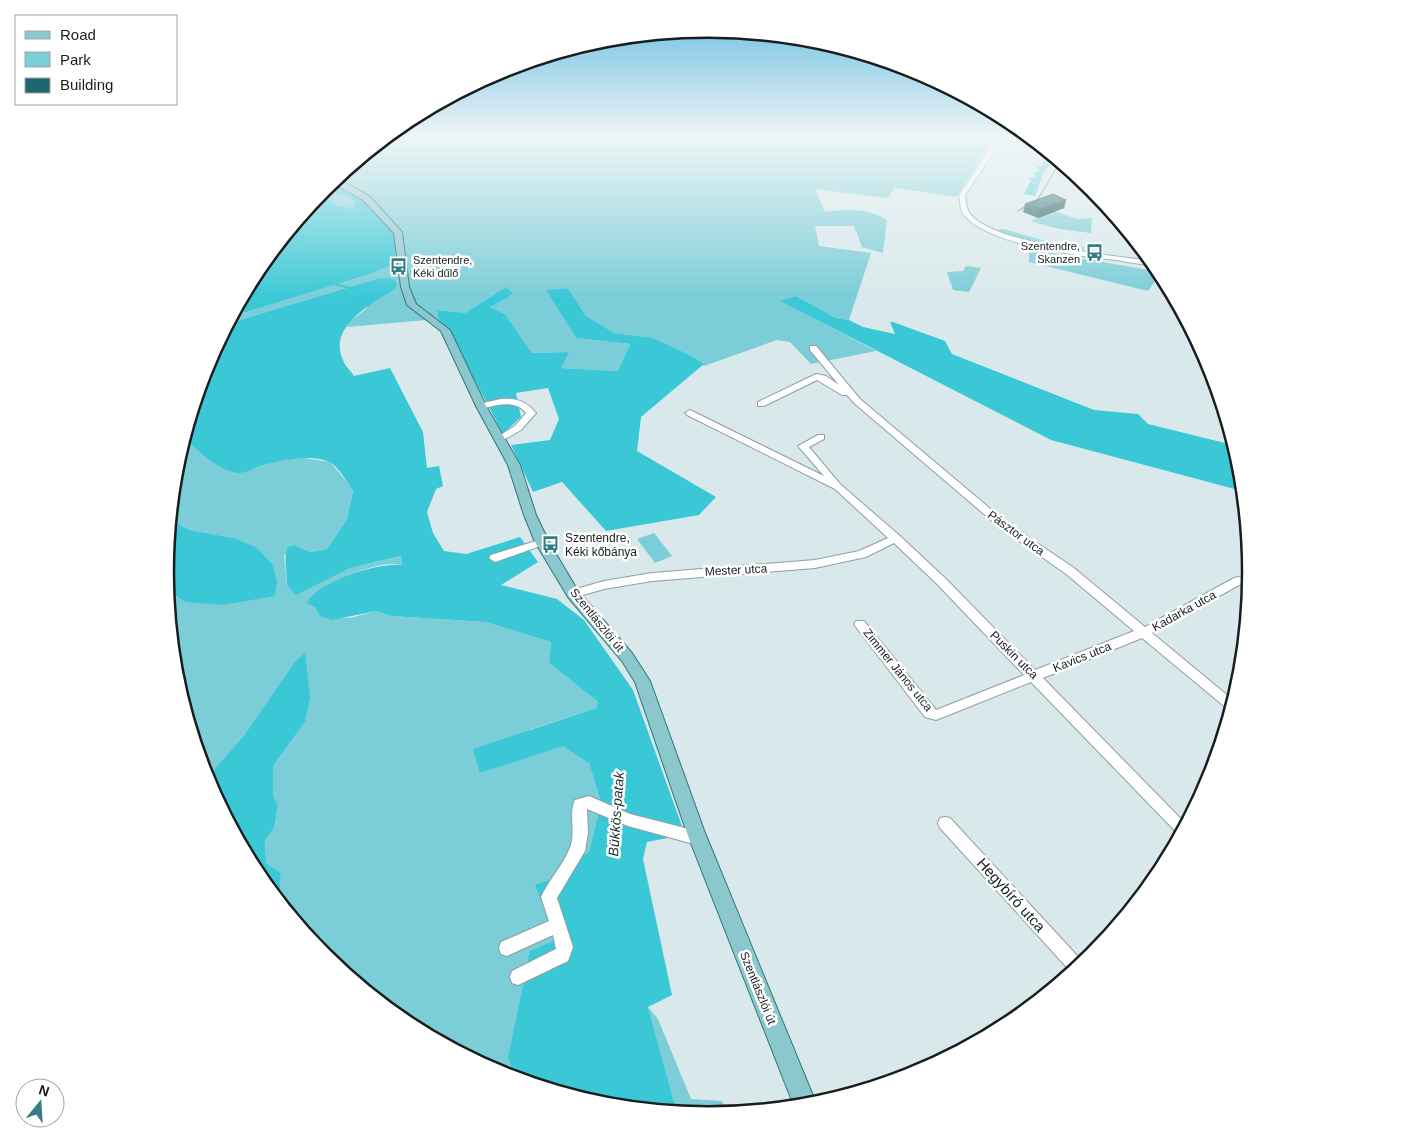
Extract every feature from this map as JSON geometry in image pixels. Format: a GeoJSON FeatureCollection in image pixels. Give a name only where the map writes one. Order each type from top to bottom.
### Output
{"type":"FeatureCollection","features":[{"type":"Feature","properties":{"kind":"main road","name":"Szentlászlói út"},"geometry":{"type":"LineString","coordinates":[[354,191],[366,198],[398,232],[405,287],[412,305],[445,330],[481,406],[514,466],[530,516],[542,542],[574,594],[627,657],[642,681],[696,833],[802,1097]]}},
{"type":"Feature","properties":{"kind":"street"},"geometry":{"type":"LineString","coordinates":[[964,191],[961,201],[963,209],[973,220],[999,234],[1030,244],[1142,261]]}},
{"type":"Feature","properties":{"kind":"street","name":"Pásztor utca"},"geometry":{"type":"LineString","coordinates":[[813,348],[857,401],[1002,524],[1070,571],[1225,701]]}},
{"type":"Feature","properties":{"kind":"street"},"geometry":{"type":"LineString","coordinates":[[761,404],[820,377],[857,401]]}},
{"type":"Feature","properties":{"kind":"street"},"geometry":{"type":"LineString","coordinates":[[481,406],[515,402],[527,406],[531,413],[527,421],[500,439]]}},
{"type":"Feature","properties":{"kind":"street","name":"Puskin utca"},"geometry":{"type":"LineString","coordinates":[[690,413],[839,487]]}},
{"type":"Feature","properties":{"kind":"street","name":"Puskin utca"},"geometry":{"type":"LineString","coordinates":[[821,437],[803,446],[839,487],[896,538],[1035,676],[1177,825]]}},
{"type":"Feature","properties":{"kind":"street","name":"Mester utca"},"geometry":{"type":"LineString","coordinates":[[574,594],[604,585],[652,578],[734,569],[806,566],[862,554],[896,538]]}},
{"type":"Feature","properties":{"kind":"street"},"geometry":{"type":"LineString","coordinates":[[495,558],[542,542]]}},
{"type":"Feature","properties":{"kind":"street","name":"Kadarka utca"},"geometry":{"type":"LineString","coordinates":[[1145,632],[1242,580]]}},
{"type":"Feature","properties":{"kind":"street","name":"Zimmer János utca"},"geometry":{"type":"LineString","coordinates":[[860,624],[930,713],[936,715]]}},
{"type":"Feature","properties":{"kind":"street","name":"Kavics utca"},"geometry":{"type":"LineString","coordinates":[[936,715],[1145,632]]}},
{"type":"Feature","properties":{"kind":"street"},"geometry":{"type":"LineString","coordinates":[[518,976],[562,955],[565,947],[549,896],[577,851],[581,832],[580,804],[589,802],[628,820],[690,836],[696,833]]}},
{"type":"Feature","properties":{"kind":"street","name":"Hegybíró utca"},"geometry":{"type":"LineString","coordinates":[[945,823],[1072,962]]}},
{"type":"Feature","properties":{"kind":"street"},"geometry":{"type":"LineString","coordinates":[[508,948],[558,925]]}},
{"type":"Feature","properties":{"kind":"green space"},"geometry":{"type":"Polygon","coordinates":[[[333,191],[351,198],[356,204],[353,210],[337,206],[327,197],[333,191]]]}},
{"type":"Feature","properties":{"kind":"green space"},"geometry":{"type":"Polygon","coordinates":[[[352,191],[816,191],[825,212],[858,210],[873,213],[887,220],[883,253],[862,247],[854,226],[815,226],[819,246],[871,253],[849,320],[836,318],[796,296],[781,301],[876,351],[811,364],[790,342],[777,340],[704,366],[688,354],[653,338],[614,333],[598,324],[586,316],[568,288],[547,291],[576,338],[630,344],[618,371],[561,368],[568,352],[532,353],[505,314],[490,307],[506,287],[465,313],[437,310],[438,319],[347,327],[350,321],[366,309],[376,279],[236,321],[240,313],[391,266],[393,260],[365,198],[352,191]]]}},
{"type":"Feature","properties":{"kind":"green space"},"geometry":{"type":"Polygon","coordinates":[[[834,191],[892,191],[887,198],[834,191]]]}},
{"type":"Feature","properties":{"kind":"green space"},"geometry":{"type":"Polygon","coordinates":[[[918,191],[960,191],[956,197],[918,191]]]}},
{"type":"Feature","properties":{"kind":"green space"},"geometry":{"type":"Polygon","coordinates":[[[1054,211],[1077,219],[1092,218],[1091,233],[1059,229],[1030,221],[1054,211]]]}},
{"type":"Feature","properties":{"kind":"green space"},"geometry":{"type":"Polygon","coordinates":[[[1004,229],[1045,241],[1084,247],[1083,250],[1031,242],[997,230],[1004,229]]]}},
{"type":"Feature","properties":{"kind":"green space"},"geometry":{"type":"Polygon","coordinates":[[[1029,249],[1148,270],[1156,281],[1148,291],[1029,262],[1029,249]]]}},
{"type":"Feature","properties":{"kind":"green space"},"geometry":{"type":"Polygon","coordinates":[[[966,266],[981,268],[969,292],[953,290],[947,272],[963,271],[966,266]]]}},
{"type":"Feature","properties":{"kind":"green space"},"geometry":{"type":"Polygon","coordinates":[[[189,444],[199,452],[240,473],[281,459],[304,458],[330,462],[353,489],[347,519],[327,549],[310,552],[295,545],[284,556],[287,585],[296,594],[350,568],[401,556],[402,565],[393,564],[373,567],[325,586],[315,607],[320,616],[350,618],[376,611],[391,616],[486,622],[551,642],[549,663],[598,702],[596,708],[531,729],[480,773],[563,745],[589,763],[601,803],[589,852],[573,861],[556,940],[508,1058],[512,1068],[440,1034],[382,995],[330,949],[306,924],[280,891],[281,873],[266,863],[265,840],[274,828],[278,807],[273,795],[273,766],[305,722],[246,733],[212,772],[192,710],[184,676],[178,641],[175,595],[185,602],[234,538],[189,530],[176,523],[178,502],[189,444]]]}},
{"type":"Feature","properties":{"kind":"green space"},"geometry":{"type":"Polygon","coordinates":[[[654,533],[672,556],[655,563],[637,539],[654,533]]]}},
{"type":"Feature","properties":{"kind":"green space"},"geometry":{"type":"Polygon","coordinates":[[[648,1007],[658,1019],[691,1099],[722,1101],[724,1105],[675,1104],[648,1007]]]}},
{"type":"Feature","properties":{"kind":"shaded area"},"geometry":{"type":"Polygon","coordinates":[[[334,191],[352,191],[365,198],[394,231],[397,250],[391,266],[240,313],[263,275],[284,246],[327,197],[337,206],[353,209],[356,204],[351,198],[334,191]]]}},
{"type":"Feature","properties":{"kind":"shaded area"},"geometry":{"type":"Polygon","coordinates":[[[1025,191],[1037,191],[1035,196],[1024,194],[1025,191]]]}},
{"type":"Feature","properties":{"kind":"shaded area"},"geometry":{"type":"Polygon","coordinates":[[[389,278],[397,282],[396,288],[365,308],[355,317],[341,337],[340,348],[344,362],[354,376],[390,368],[423,432],[427,468],[439,466],[443,486],[436,489],[427,512],[433,533],[444,551],[466,554],[520,537],[538,562],[501,585],[557,599],[584,620],[633,690],[683,829],[678,836],[647,842],[643,859],[672,995],[648,1007],[675,1104],[638,1101],[569,1087],[512,1068],[508,1058],[530,951],[556,940],[535,885],[569,873],[573,861],[589,852],[601,803],[589,763],[563,746],[480,773],[473,749],[596,708],[598,702],[549,663],[551,642],[486,622],[391,616],[376,611],[332,620],[320,616],[315,607],[307,603],[323,587],[365,570],[402,565],[401,556],[350,568],[296,595],[287,585],[285,561],[288,547],[295,545],[310,552],[327,549],[347,519],[353,490],[340,472],[331,463],[324,460],[297,458],[263,465],[238,473],[216,464],[190,443],[214,367],[236,321],[376,279],[389,278]]]}},
{"type":"Feature","properties":{"kind":"shaded area"},"geometry":{"type":"Polygon","coordinates":[[[506,287],[513,294],[490,307],[505,314],[532,353],[569,352],[561,368],[618,371],[630,344],[576,338],[546,290],[568,288],[586,316],[614,333],[653,338],[688,354],[704,364],[641,417],[637,451],[716,497],[699,515],[606,531],[562,482],[533,492],[511,445],[550,440],[559,419],[548,388],[516,393],[521,417],[503,434],[450,333],[438,319],[437,310],[465,313],[506,287]]]}},
{"type":"Feature","properties":{"kind":"shaded area"},"geometry":{"type":"Polygon","coordinates":[[[796,296],[836,318],[849,320],[863,327],[895,334],[890,322],[893,322],[945,341],[952,354],[1094,410],[1138,414],[1148,424],[1225,443],[1235,489],[1051,440],[780,301],[796,296]]]}},
{"type":"Feature","properties":{"kind":"shaded area"},"geometry":{"type":"Polygon","coordinates":[[[176,523],[189,530],[234,538],[257,548],[272,564],[277,581],[275,596],[221,605],[185,602],[175,595],[176,523]]]}},
{"type":"Feature","properties":{"kind":"shaded area"},"geometry":{"type":"Polygon","coordinates":[[[305,653],[310,697],[305,722],[273,766],[273,795],[278,806],[274,828],[265,840],[266,863],[281,873],[280,891],[245,838],[212,772],[246,733],[295,662],[305,653]]]}},
{"type":"Feature","properties":{"kind":"building"},"geometry":{"type":"Polygon","coordinates":[[[1053,194],[1066,200],[1041,209],[1025,204],[1053,194]]]}},
{"type":"Feature","properties":{"kind":"waterway","name":"Bükkös-patak"},"geometry":{"type":"LineString","coordinates":[[291,237],[318,251],[320,281],[360,290],[363,297],[341,317],[333,363],[364,395]]}},
{"type":"Feature","properties":{"kind":"waterway"},"geometry":{"type":"LineString","coordinates":[[918,359],[989,387],[1001,395]]}},
{"type":"Feature","properties":{"kind":"waterway","name":"Bükkös-patak"},"geometry":{"type":"LineString","coordinates":[[362,394],[392,425],[394,471],[384,506],[389,537],[412,561],[407,583]]}},
{"type":"Feature","properties":{"kind":"waterway"},"geometry":{"type":"LineString","coordinates":[[999,394],[1026,413],[1090,437],[1231,465]]}},
{"type":"Feature","properties":{"kind":"waterway","name":"Bükkös-patak"},"geometry":{"type":"LineString","coordinates":[[407,582],[405,591],[424,604],[474,605],[500,601],[539,608],[578,652],[611,704],[632,769],[629,816]]}},
{"type":"Feature","properties":{"kind":"waterway","name":"Bükkös-patak"},"geometry":{"type":"LineString","coordinates":[[627,827],[628,823]]}},
{"type":"Feature","properties":{"kind":"waterway","name":"Bükkös-patak"},"geometry":{"type":"LineString","coordinates":[[585,1091],[588,1048],[613,933],[628,826]]}},
{"type":"Feature","properties":{"kind":"tram line"},"geometry":{"type":"LineString","coordinates":[[1018,211],[1038,199],[1043,191]]}},
{"type":"Feature","properties":{"kind":"place","name":"Szentendre, Skanzen"},"geometry":{"type":"Point","coordinates":[1094,252]}},
{"type":"Feature","properties":{"kind":"place","name":"Szentendre, Kéki dűlő"},"geometry":{"type":"Point","coordinates":[399,266]}},
{"type":"Feature","properties":{"kind":"place","name":"Szentendre, Kéki kőbánya"},"geometry":{"type":"Point","coordinates":[551,545]}}]}
